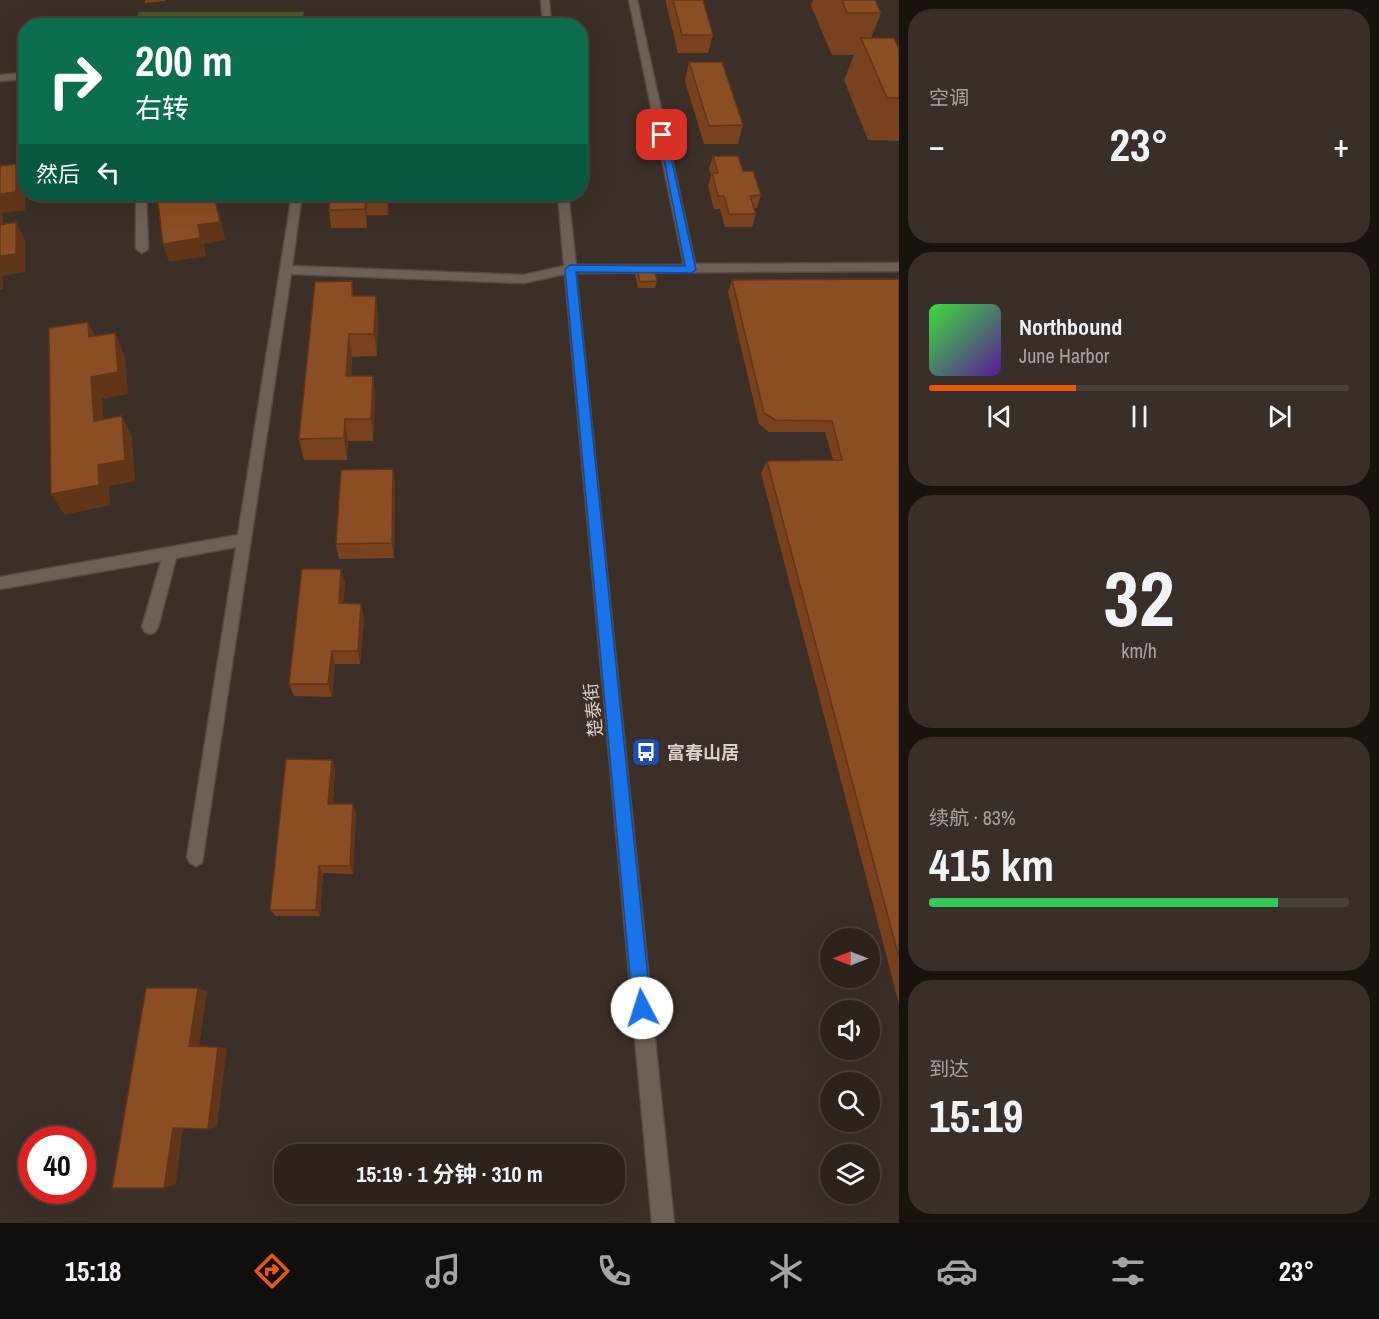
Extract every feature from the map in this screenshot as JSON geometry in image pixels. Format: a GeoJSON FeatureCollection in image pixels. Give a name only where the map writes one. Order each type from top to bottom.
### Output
{"type":"FeatureCollection","features":[{"type":"Feature","properties":{"kind":"street"},"geometry":{"type":"LineString","coordinates":[[545,0],[546,18]]}},
{"type":"Feature","properties":{"kind":"street"},"geometry":{"type":"LineString","coordinates":[[633,0],[691,270]]}},
{"type":"Feature","properties":{"kind":"street"},"geometry":{"type":"LineString","coordinates":[[0,78],[18,77]]}},
{"type":"Feature","properties":{"kind":"street"},"geometry":{"type":"LineString","coordinates":[[141,201],[141,249]]}},
{"type":"Feature","properties":{"kind":"street"},"geometry":{"type":"LineString","coordinates":[[196,856],[296,201]]}},
{"type":"Feature","properties":{"kind":"street","name":"楚泰街"},"geometry":{"type":"LineString","coordinates":[[564,201],[663,1223]]}},
{"type":"Feature","properties":{"kind":"street"},"geometry":{"type":"LineString","coordinates":[[286,270],[524,279],[570,269],[899,267]]}},
{"type":"Feature","properties":{"kind":"street"},"geometry":{"type":"LineString","coordinates":[[0,583],[245,540]]}},
{"type":"Feature","properties":{"kind":"street"},"geometry":{"type":"LineString","coordinates":[[150,627],[170,553]]}},
{"type":"Feature","properties":{"kind":"green space"},"geometry":{"type":"Polygon","coordinates":[[[139,12],[304,12],[303,18],[137,18],[139,12]]]}},
{"type":"Feature","properties":{"kind":"building"},"geometry":{"type":"Polygon","coordinates":[[[673,0],[703,0],[713,35],[682,35],[673,0]]]}},
{"type":"Feature","properties":{"kind":"building"},"geometry":{"type":"Polygon","coordinates":[[[842,0],[875,0],[881,13],[847,13],[842,0]]]}},
{"type":"Feature","properties":{"kind":"building"},"geometry":{"type":"Polygon","coordinates":[[[861,38],[894,38],[899,49],[899,98],[887,98],[861,38]]]}},
{"type":"Feature","properties":{"kind":"building"},"geometry":{"type":"Polygon","coordinates":[[[689,62],[722,62],[743,125],[709,126],[689,62]]]}},
{"type":"Feature","properties":{"kind":"building"},"geometry":{"type":"Polygon","coordinates":[[[713,156],[738,156],[743,171],[753,171],[761,195],[750,196],[756,214],[729,214],[724,196],[718,196],[712,173],[718,173],[713,156]]]}},
{"type":"Feature","properties":{"kind":"building"},"geometry":{"type":"Polygon","coordinates":[[[16,164],[16,192],[0,194],[0,166],[16,164]]]}},
{"type":"Feature","properties":{"kind":"building"},"geometry":{"type":"Polygon","coordinates":[[[158,201],[216,201],[220,222],[198,225],[200,238],[163,244],[158,201]]]}},
{"type":"Feature","properties":{"kind":"building"},"geometry":{"type":"Polygon","coordinates":[[[330,201],[366,201],[365,209],[329,210],[330,201]]]}},
{"type":"Feature","properties":{"kind":"building"},"geometry":{"type":"Polygon","coordinates":[[[16,222],[16,254],[0,256],[0,225],[16,222]]]}},
{"type":"Feature","properties":{"kind":"building"},"geometry":{"type":"Polygon","coordinates":[[[637,269],[654,269],[657,281],[640,282],[637,269]]]}},
{"type":"Feature","properties":{"kind":"building"},"geometry":{"type":"Polygon","coordinates":[[[899,279],[899,958],[767,461],[842,460],[832,421],[775,420],[764,413],[732,280],[899,279]]]}},
{"type":"Feature","properties":{"kind":"building"},"geometry":{"type":"Polygon","coordinates":[[[352,281],[352,296],[376,296],[374,334],[349,334],[346,376],[373,376],[371,419],[345,419],[344,438],[299,439],[315,282],[352,281]]]}},
{"type":"Feature","properties":{"kind":"building"},"geometry":{"type":"Polygon","coordinates":[[[88,322],[89,337],[115,333],[118,372],[91,377],[94,421],[122,416],[125,460],[98,465],[99,485],[51,494],[49,328],[88,322]]]}},
{"type":"Feature","properties":{"kind":"building"},"geometry":{"type":"Polygon","coordinates":[[[393,469],[392,543],[336,544],[341,470],[393,469]]]}},
{"type":"Feature","properties":{"kind":"building"},"geometry":{"type":"Polygon","coordinates":[[[302,569],[341,569],[339,603],[361,604],[358,651],[332,651],[328,684],[289,684],[302,569]]]}},
{"type":"Feature","properties":{"kind":"building"},"geometry":{"type":"Polygon","coordinates":[[[286,759],[332,760],[328,804],[353,804],[350,866],[319,866],[316,910],[270,910],[286,759]]]}},
{"type":"Feature","properties":{"kind":"building"},"geometry":{"type":"Polygon","coordinates":[[[146,988],[198,988],[189,1046],[218,1047],[208,1129],[173,1128],[164,1188],[112,1188],[146,988]]]}},
{"type":"Feature","properties":{"kind":"place","name":"富春山居"},"geometry":{"type":"Point","coordinates":[646,752]}},
{"type":"Feature","properties":{"kind":"route"},"geometry":{"type":"LineString","coordinates":[[642,1008],[570,269],[691,270],[662,135]]}}]}
